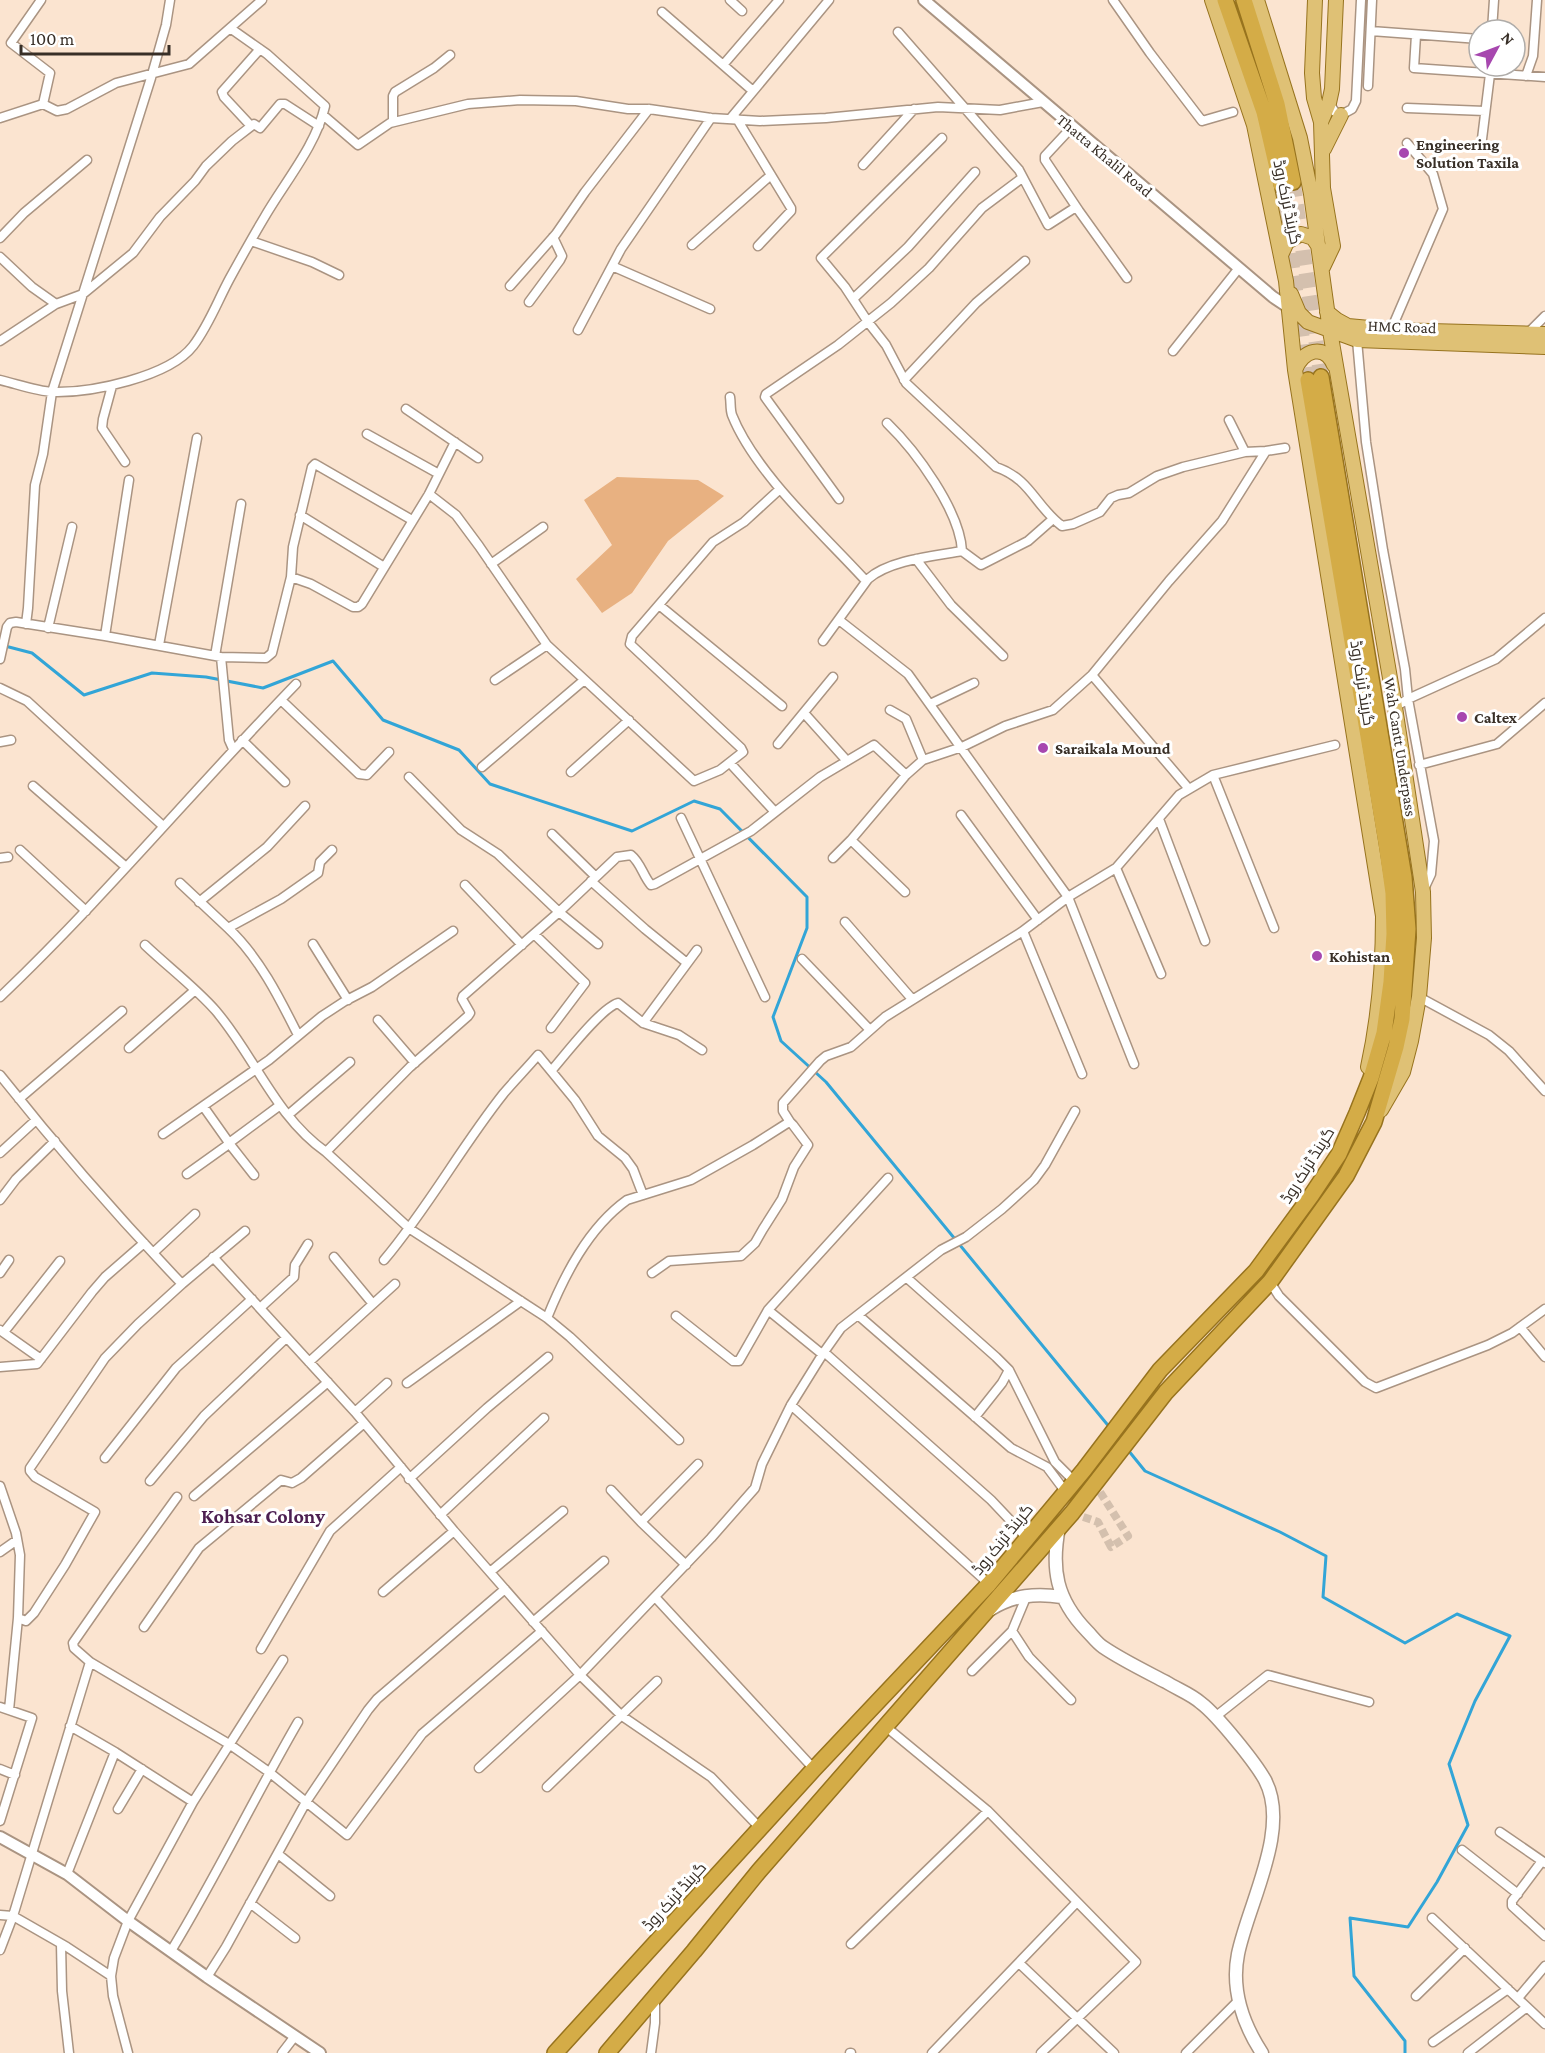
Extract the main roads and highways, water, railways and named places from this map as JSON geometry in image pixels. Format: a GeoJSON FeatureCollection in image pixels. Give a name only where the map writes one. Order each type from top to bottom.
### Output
{"type":"FeatureCollection","features":[{"type":"Feature","properties":{"kind":"highway"},"geometry":{"type":"LineString","coordinates":[[1225,0],[1287,184],[1277,104],[1244,0]]}},
{"type":"Feature","properties":{"kind":"highway","name":"Wah Cantt Underpass"},"geometry":{"type":"LineString","coordinates":[[1358,1113],[1384,1033],[1391,982],[1394,934],[1392,893],[1314,378],[1404,877],[1408,929],[1402,1018],[1374,1122]]}},
{"type":"Feature","properties":{"kind":"highway","name":"گرینڈ ٹرنک روڈ"},"geometry":{"type":"LineString","coordinates":[[555,2053],[760,1828],[989,1584],[1149,1383],[1256,1270],[1339,1154],[1358,1113]]}},
{"type":"Feature","properties":{"kind":"highway","name":"گرینڈ ٹرنک روڈ"},"geometry":{"type":"LineString","coordinates":[[607,2053],[759,1871],[1099,1480],[1166,1392],[1270,1282],[1346,1176],[1374,1122]]}},
{"type":"Feature","properties":{"kind":"highway"},"geometry":{"type":"LineString","coordinates":[[1256,1270],[1270,1282]]}},
{"type":"Feature","properties":{"kind":"highway"},"geometry":{"type":"LineString","coordinates":[[812,1772],[828,1792]]}},
{"type":"Feature","properties":{"kind":"main road","name":"گرینڈ ٹرنک روڈ"},"geometry":{"type":"LineString","coordinates":[[1212,0],[1254,125],[1294,310],[1295,370],[1383,916],[1381,980],[1373,1043],[1358,1113]]}},
{"type":"Feature","properties":{"kind":"main road","name":"گرینڈ ٹرنک روڈ"},"geometry":{"type":"LineString","coordinates":[[1257,0],[1300,138],[1320,249],[1336,369],[1401,703],[1423,892],[1424,938],[1419,997],[1403,1072],[1374,1122]]}},
{"type":"Feature","properties":{"kind":"main road"},"geometry":{"type":"LineString","coordinates":[[1315,0],[1312,73],[1314,98],[1321,122],[1323,188],[1333,246],[1322,267]]}},
{"type":"Feature","properties":{"kind":"main road"},"geometry":{"type":"LineString","coordinates":[[1321,122],[1329,103],[1333,75],[1336,0]]}},
{"type":"Feature","properties":{"kind":"main road"},"geometry":{"type":"LineString","coordinates":[[1323,151],[1341,115]]}},
{"type":"Feature","properties":{"kind":"main road"},"geometry":{"type":"LineString","coordinates":[[1281,255],[1287,242],[1301,234],[1313,238],[1320,249]]}},
{"type":"Feature","properties":{"kind":"main road"},"geometry":{"type":"LineString","coordinates":[[1294,310],[1308,315],[1327,307]]}},
{"type":"Feature","properties":{"kind":"main road","name":"HMC Road"},"geometry":{"type":"LineString","coordinates":[[1327,307],[1337,320],[1348,326],[1526,340],[1545,347]]}},
{"type":"Feature","properties":{"kind":"main road","name":"HMC Road"},"geometry":{"type":"LineString","coordinates":[[1294,310],[1308,322],[1330,332],[1357,340],[1526,340],[1545,334]]}},
{"type":"Feature","properties":{"kind":"main road"},"geometry":{"type":"LineString","coordinates":[[1295,370],[1302,357],[1308,353],[1318,352],[1332,360],[1336,369]]}},
{"type":"Feature","properties":{"kind":"main road"},"geometry":{"type":"LineString","coordinates":[[1059,1527],[1055,1562],[1062,1597],[1079,1623],[1102,1646],[1201,1702],[1264,1778],[1272,1796],[1274,1810],[1269,1845],[1238,1955],[1236,1980],[1243,2017],[1262,2053]]}},
{"type":"Feature","properties":{"kind":"main road"},"geometry":{"type":"LineString","coordinates":[[984,1613],[1002,1602],[1027,1595],[1062,1597]]}},
{"type":"Feature","properties":{"kind":"waterway"},"geometry":{"type":"LineString","coordinates":[[5,646],[32,653],[84,695],[152,673],[206,677],[263,688],[333,661],[383,720],[459,750],[490,784],[632,831],[694,801],[720,809],[807,897],[807,928],[773,1017],[781,1041],[826,1082],[1111,1429]]}},
{"type":"Feature","properties":{"kind":"waterway"},"geometry":{"type":"LineString","coordinates":[[1128,1450],[1145,1471],[1280,1532],[1326,1556],[1323,1597],[1405,1643],[1457,1614],[1510,1636],[1475,1701],[1449,1764],[1468,1825],[1437,1882],[1408,1927],[1350,1918],[1354,1976],[1405,2041],[1405,2053]]}},
{"type":"Feature","properties":{"kind":"tunnel"},"geometry":{"type":"LineString","coordinates":[[1293,182],[1321,377]]}},
{"type":"Feature","properties":{"kind":"tunnel"},"geometry":{"type":"LineString","coordinates":[[1281,185],[1308,380]]}},
{"type":"Feature","properties":{"kind":"tunnel"},"geometry":{"type":"LineString","coordinates":[[1072,1513],[1098,1522],[1111,1547],[1128,1536],[1095,1484]]}},
{"type":"Feature","properties":{"kind":"place","name":"Engineering Solution Taxila"},"geometry":{"type":"Point","coordinates":[1404,153]}},
{"type":"Feature","properties":{"kind":"place","name":"Caltex"},"geometry":{"type":"Point","coordinates":[1462,717]}},
{"type":"Feature","properties":{"kind":"place","name":"Saraikala Mound"},"geometry":{"type":"Point","coordinates":[1043,748]}},
{"type":"Feature","properties":{"kind":"place","name":"Kohistan"},"geometry":{"type":"Point","coordinates":[1317,956]}},
{"type":"Feature","properties":{"kind":"district","name":"Kohsar Colony"},"geometry":{"type":"Point","coordinates":[263,1516]}}]}
